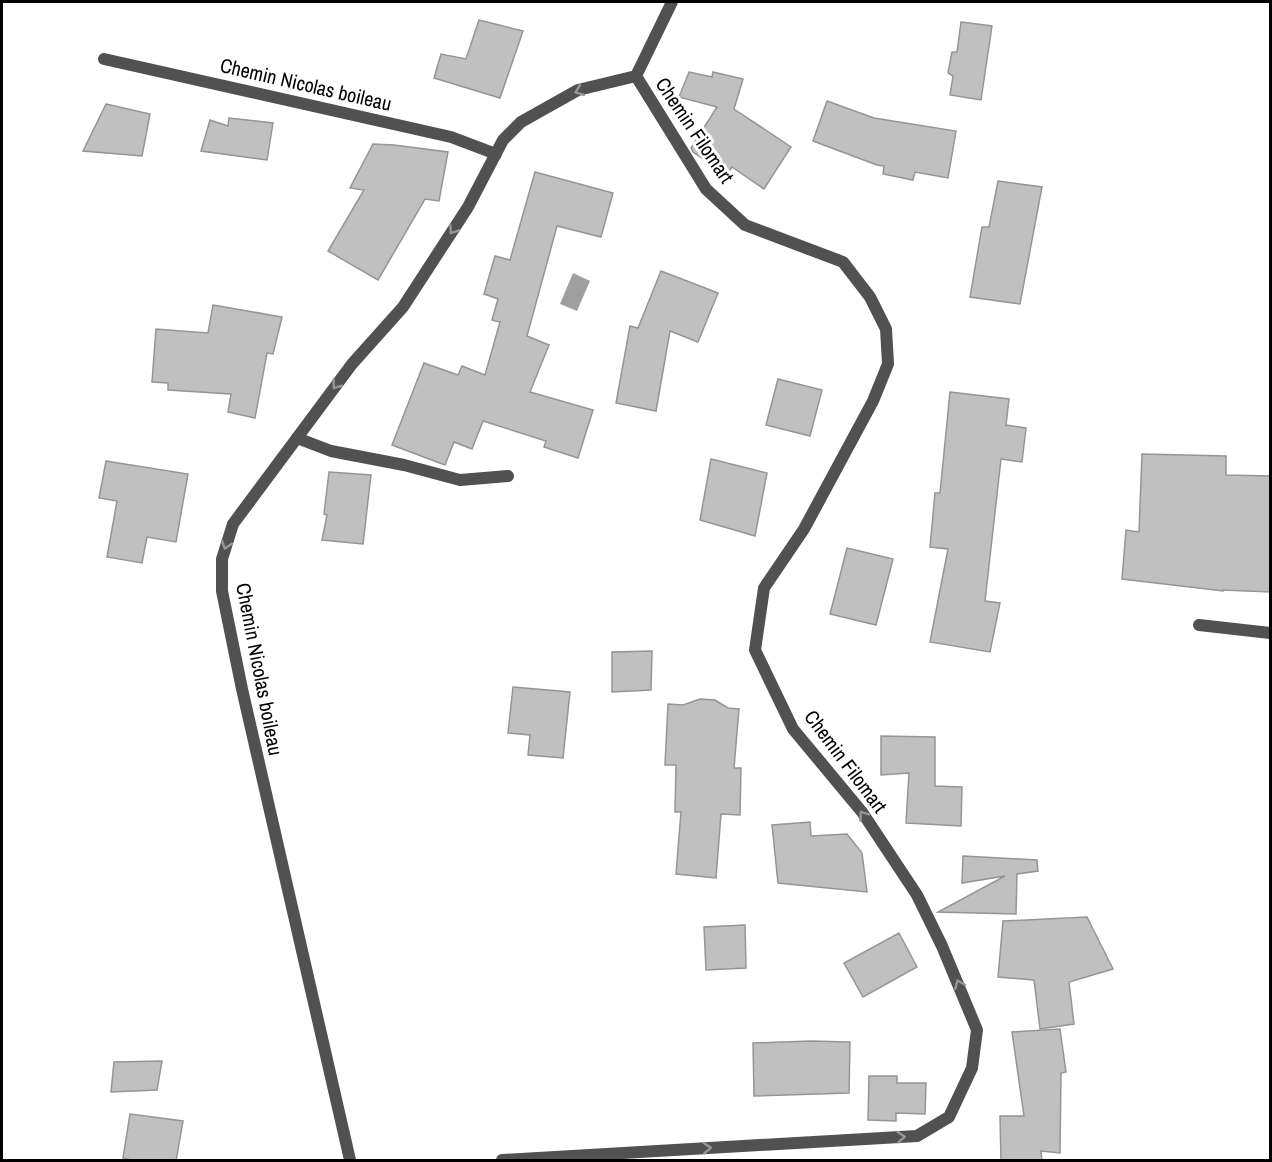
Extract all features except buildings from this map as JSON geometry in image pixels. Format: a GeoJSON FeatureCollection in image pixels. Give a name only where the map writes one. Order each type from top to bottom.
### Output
{"type":"FeatureCollection","features":[{"type":"Feature","properties":{"kind":"street","name":"Chemin Filomart"},"geometry":{"type":"LineString","coordinates":[[501,1161],[917,1136],[949,1117],[974,1059],[977,1030],[942,945],[917,895],[862,812],[793,729],[755,650],[764,588],[804,529],[873,401],[888,364],[886,329],[870,297],[843,262],[745,225],[706,189],[636,76],[672,2]]}},
{"type":"Feature","properties":{"kind":"street","name":"Chemin Nicolas boileau"},"geometry":{"type":"LineString","coordinates":[[104,59],[452,137],[496,154]]}},
{"type":"Feature","properties":{"kind":"street","name":"Chemin Nicolas boileau"},"geometry":{"type":"LineString","coordinates":[[350,1161],[242,689],[222,591],[222,559],[233,524],[352,364],[403,307],[468,207],[503,140],[521,122],[578,90],[636,76]]}},
{"type":"Feature","properties":{"kind":"street"},"geometry":{"type":"LineString","coordinates":[[297,438],[331,451],[404,465],[460,480],[508,477]]}},
{"type":"Feature","properties":{"kind":"street"},"geometry":{"type":"LineString","coordinates":[[1199,625],[1270,633]]}},
{"type":"Feature","properties":{"kind":"shaded area"},"geometry":{"type":"Polygon","coordinates":[[[573,273],[590,281],[577,311],[560,304],[573,273]]]}}]}
